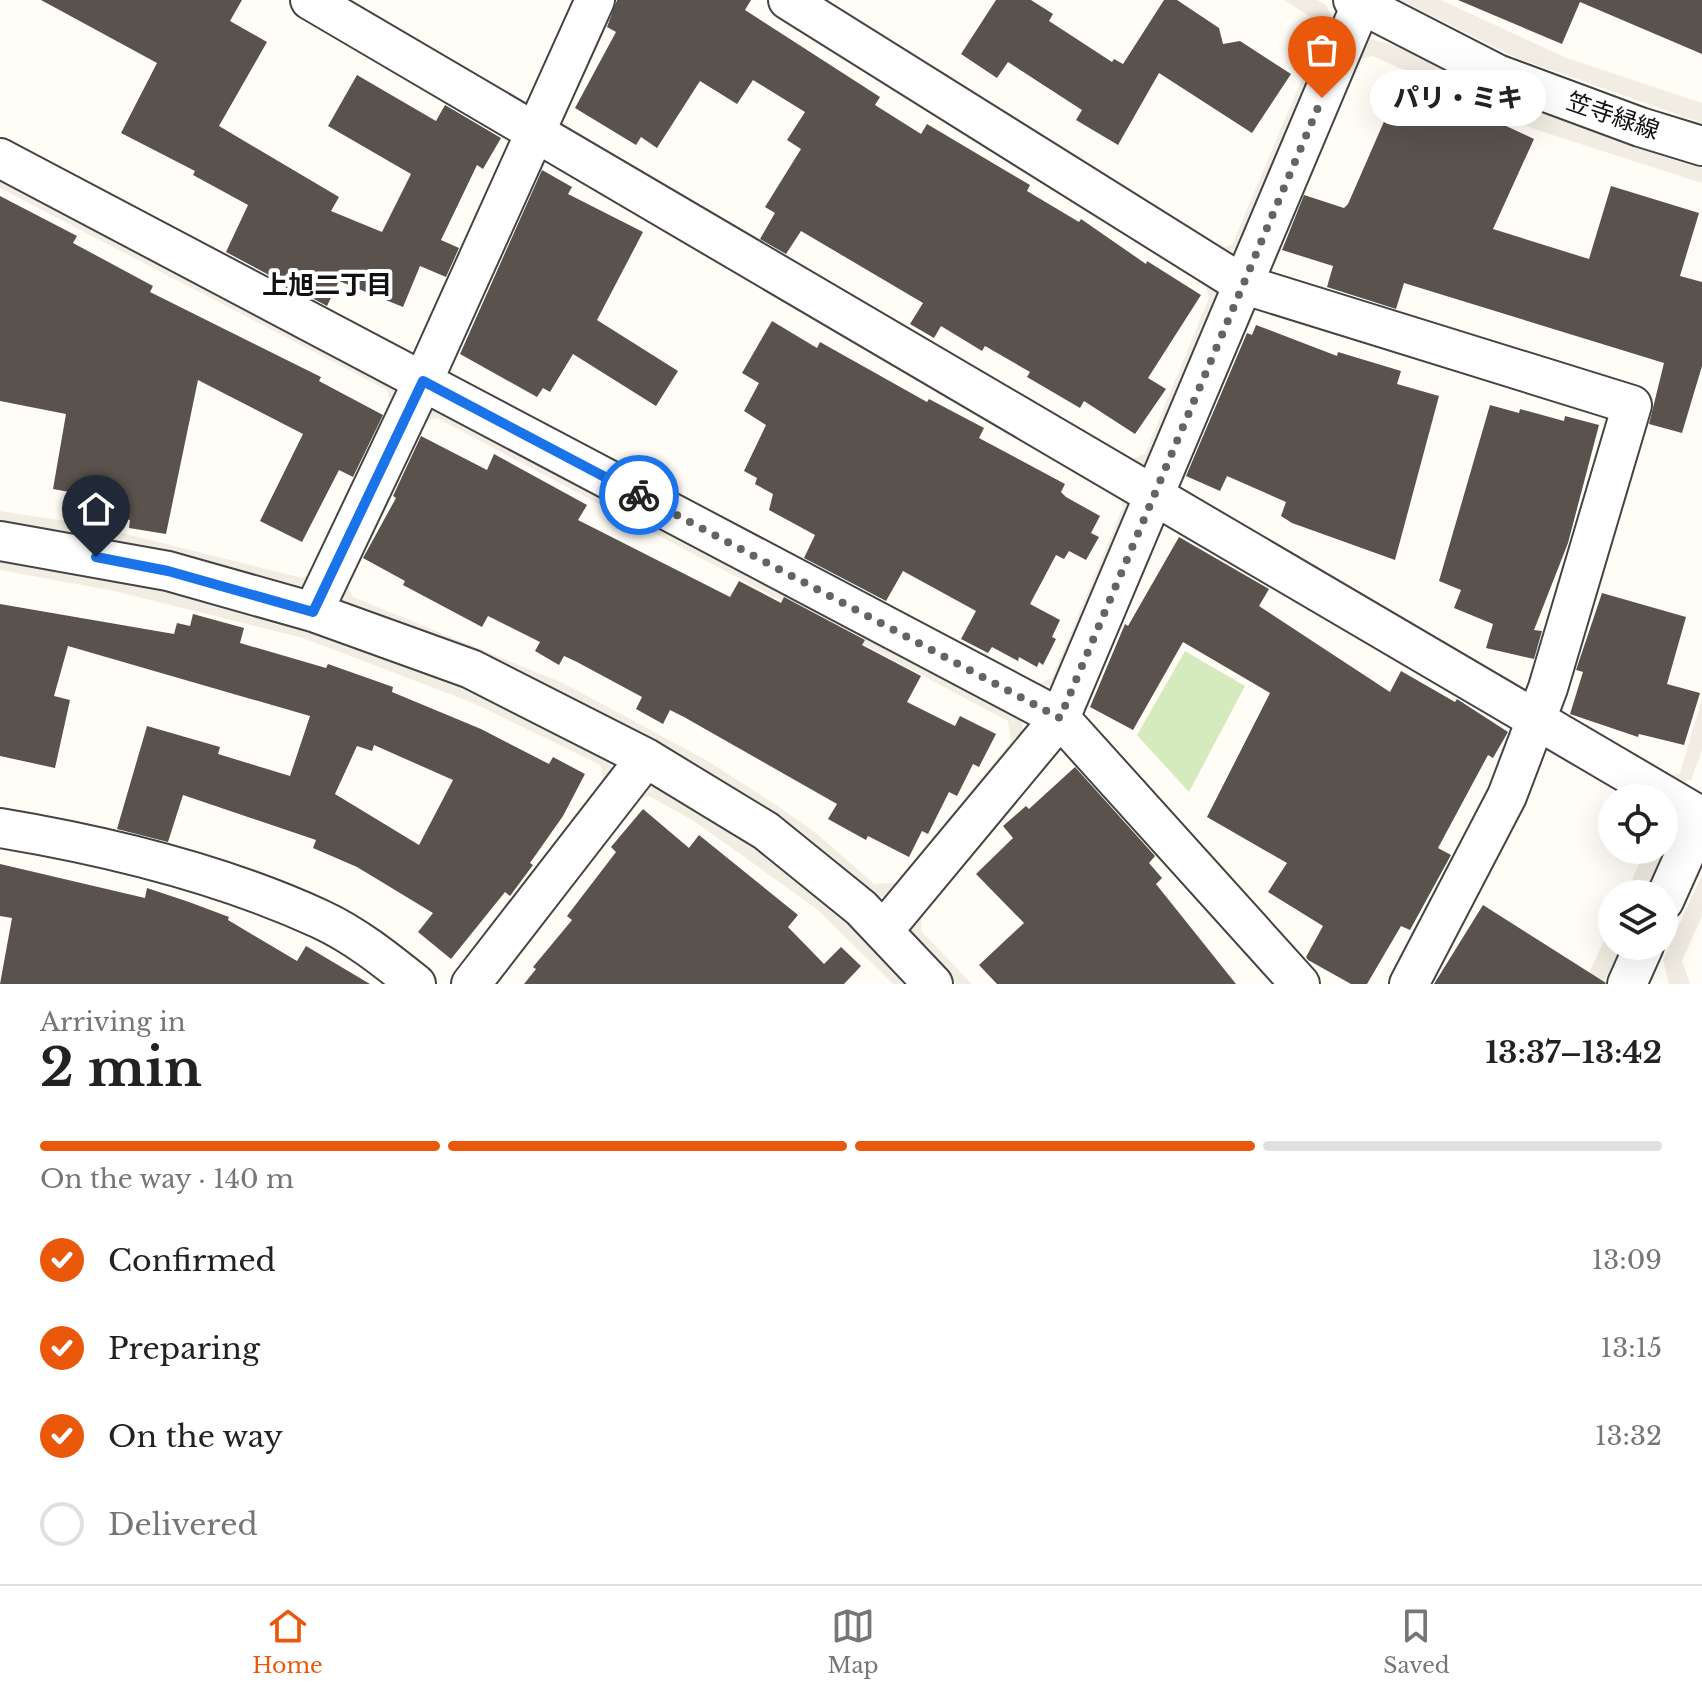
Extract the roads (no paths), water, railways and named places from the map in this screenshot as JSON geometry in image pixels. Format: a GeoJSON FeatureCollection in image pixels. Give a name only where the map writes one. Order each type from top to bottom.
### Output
{"type":"FeatureCollection","features":[{"type":"Feature","properties":{"kind":"street"},"geometry":{"type":"LineString","coordinates":[[310,0],[1115,470],[1152,496],[1535,721],[1702,816],[1673,880]]}},
{"type":"Feature","properties":{"kind":"street"},"geometry":{"type":"LineString","coordinates":[[313,612],[423,381],[595,0]]}},
{"type":"Feature","properties":{"kind":"street"},"geometry":{"type":"LineString","coordinates":[[788,0],[1242,284],[1632,405],[1548,688],[1507,796],[1409,984]]}},
{"type":"Feature","properties":{"kind":"street"},"geometry":{"type":"LineString","coordinates":[[883,931],[1060,718],[1359,2]]}},
{"type":"Feature","properties":{"kind":"street","name":"笠寺緑線"},"geometry":{"type":"LineString","coordinates":[[1359,2],[1497,74],[1640,127],[1702,146]]}},
{"type":"Feature","properties":{"kind":"street"},"geometry":{"type":"LineString","coordinates":[[0,158],[1060,718],[1300,984]]}},
{"type":"Feature","properties":{"kind":"street"},"geometry":{"type":"LineString","coordinates":[[0,541],[168,571],[313,612],[471,669],[646,758],[766,831],[883,931],[933,984]]}},
{"type":"Feature","properties":{"kind":"street"},"geometry":{"type":"LineString","coordinates":[[471,984],[646,758]]}},
{"type":"Feature","properties":{"kind":"street"},"geometry":{"type":"LineString","coordinates":[[0,828],[108,849],[277,902],[321,919],[355,938],[416,984]]}},
{"type":"Feature","properties":{"kind":"street"},"geometry":{"type":"LineString","coordinates":[[1628,984],[1638,960]]}},
{"type":"Feature","properties":{"kind":"place","name":"パリ・ミキ"},"geometry":{"type":"Point","coordinates":[1322,98]}},
{"type":"Feature","properties":{"kind":"district","name":"上旭二丁目"},"geometry":{"type":"Point","coordinates":[327,285]}}]}
